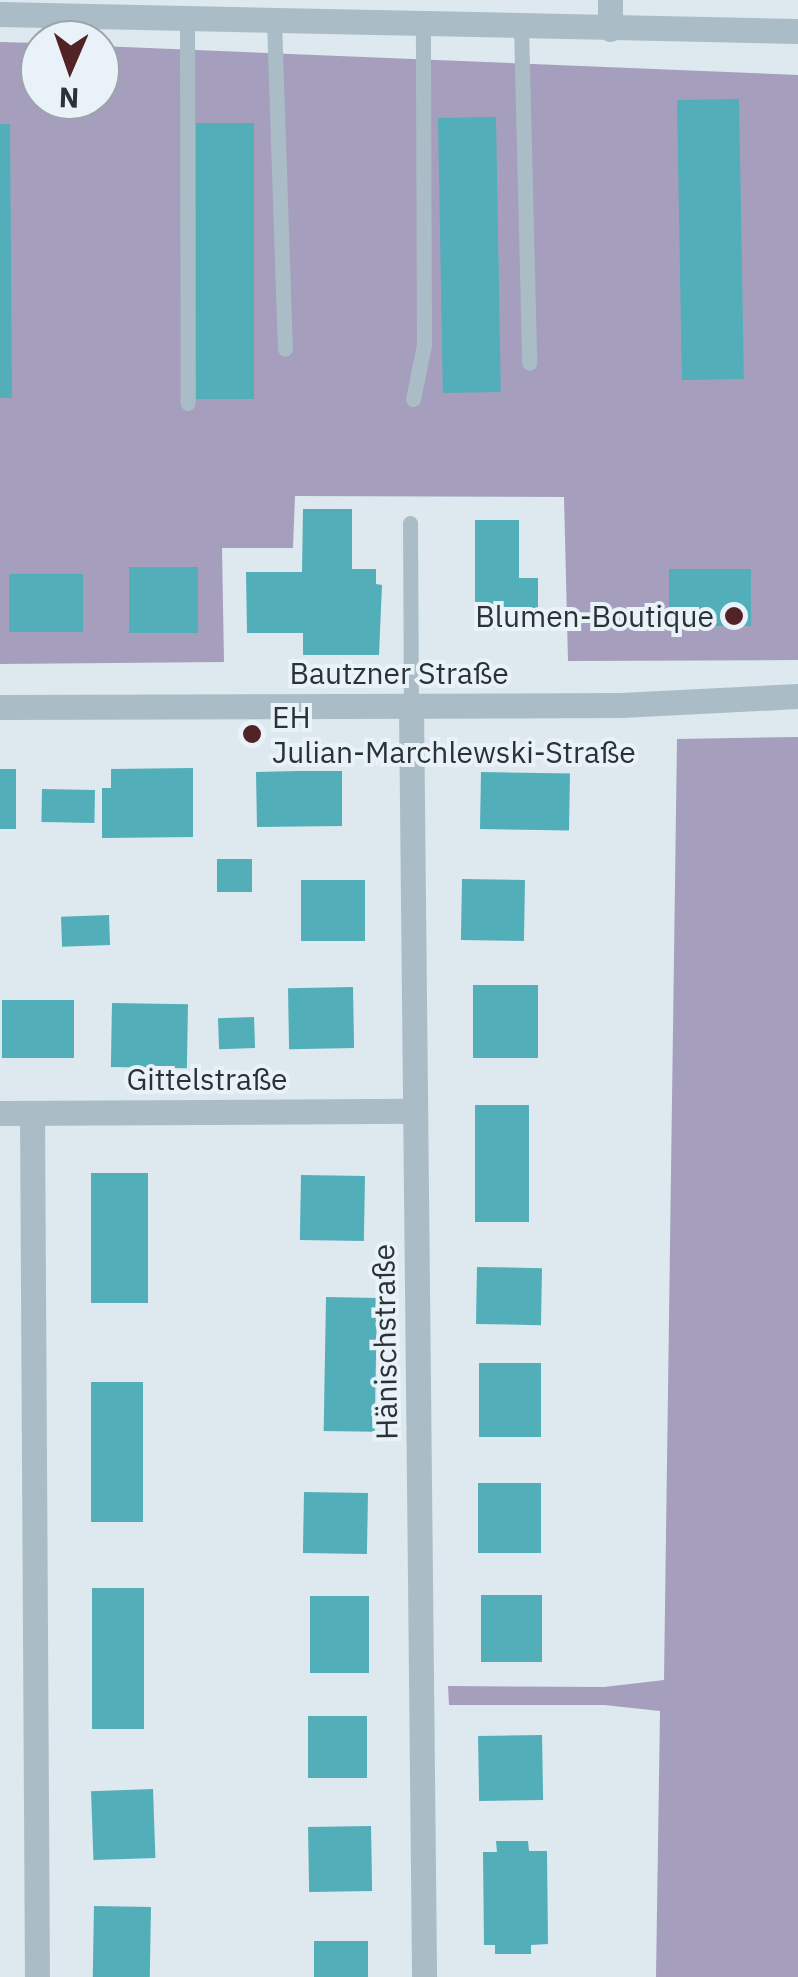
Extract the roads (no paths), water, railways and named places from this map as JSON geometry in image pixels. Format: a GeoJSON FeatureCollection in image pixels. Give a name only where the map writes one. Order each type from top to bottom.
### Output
{"type":"FeatureCollection","features":[{"type":"Feature","properties":{"kind":"street"},"geometry":{"type":"LineString","coordinates":[[610,0],[610,29]]}},
{"type":"Feature","properties":{"kind":"street"},"geometry":{"type":"LineString","coordinates":[[0,14],[798,31]]}},
{"type":"Feature","properties":{"kind":"street","name":"Bautzner Straße"},"geometry":{"type":"LineString","coordinates":[[0,707],[672,704],[798,696]]}},
{"type":"Feature","properties":{"kind":"street","name":"Hänischstraße"},"geometry":{"type":"LineString","coordinates":[[411,706],[424,1977]]}},
{"type":"Feature","properties":{"kind":"street","name":"Gittelstraße"},"geometry":{"type":"LineString","coordinates":[[0,1113],[415,1111]]}},
{"type":"Feature","properties":{"kind":"street"},"geometry":{"type":"LineString","coordinates":[[32,1112],[37,1977]]}},
{"type":"Feature","properties":{"kind":"lane"},"geometry":{"type":"LineString","coordinates":[[187,18],[188,403]]}},
{"type":"Feature","properties":{"kind":"lane"},"geometry":{"type":"LineString","coordinates":[[274,20],[285,350]]}},
{"type":"Feature","properties":{"kind":"lane"},"geometry":{"type":"LineString","coordinates":[[414,399],[424,345],[423,24]]}},
{"type":"Feature","properties":{"kind":"lane"},"geometry":{"type":"LineString","coordinates":[[521,26],[529,363]]}},
{"type":"Feature","properties":{"kind":"lane"},"geometry":{"type":"LineString","coordinates":[[410,523],[411,706]]}},
{"type":"Feature","properties":{"kind":"place","name":"Blumen-Boutique"},"geometry":{"type":"Point","coordinates":[734,616]}},
{"type":"Feature","properties":{"kind":"place","name":"EH Julian-Marchlewski-Straße"},"geometry":{"type":"Point","coordinates":[252,734]}}]}
